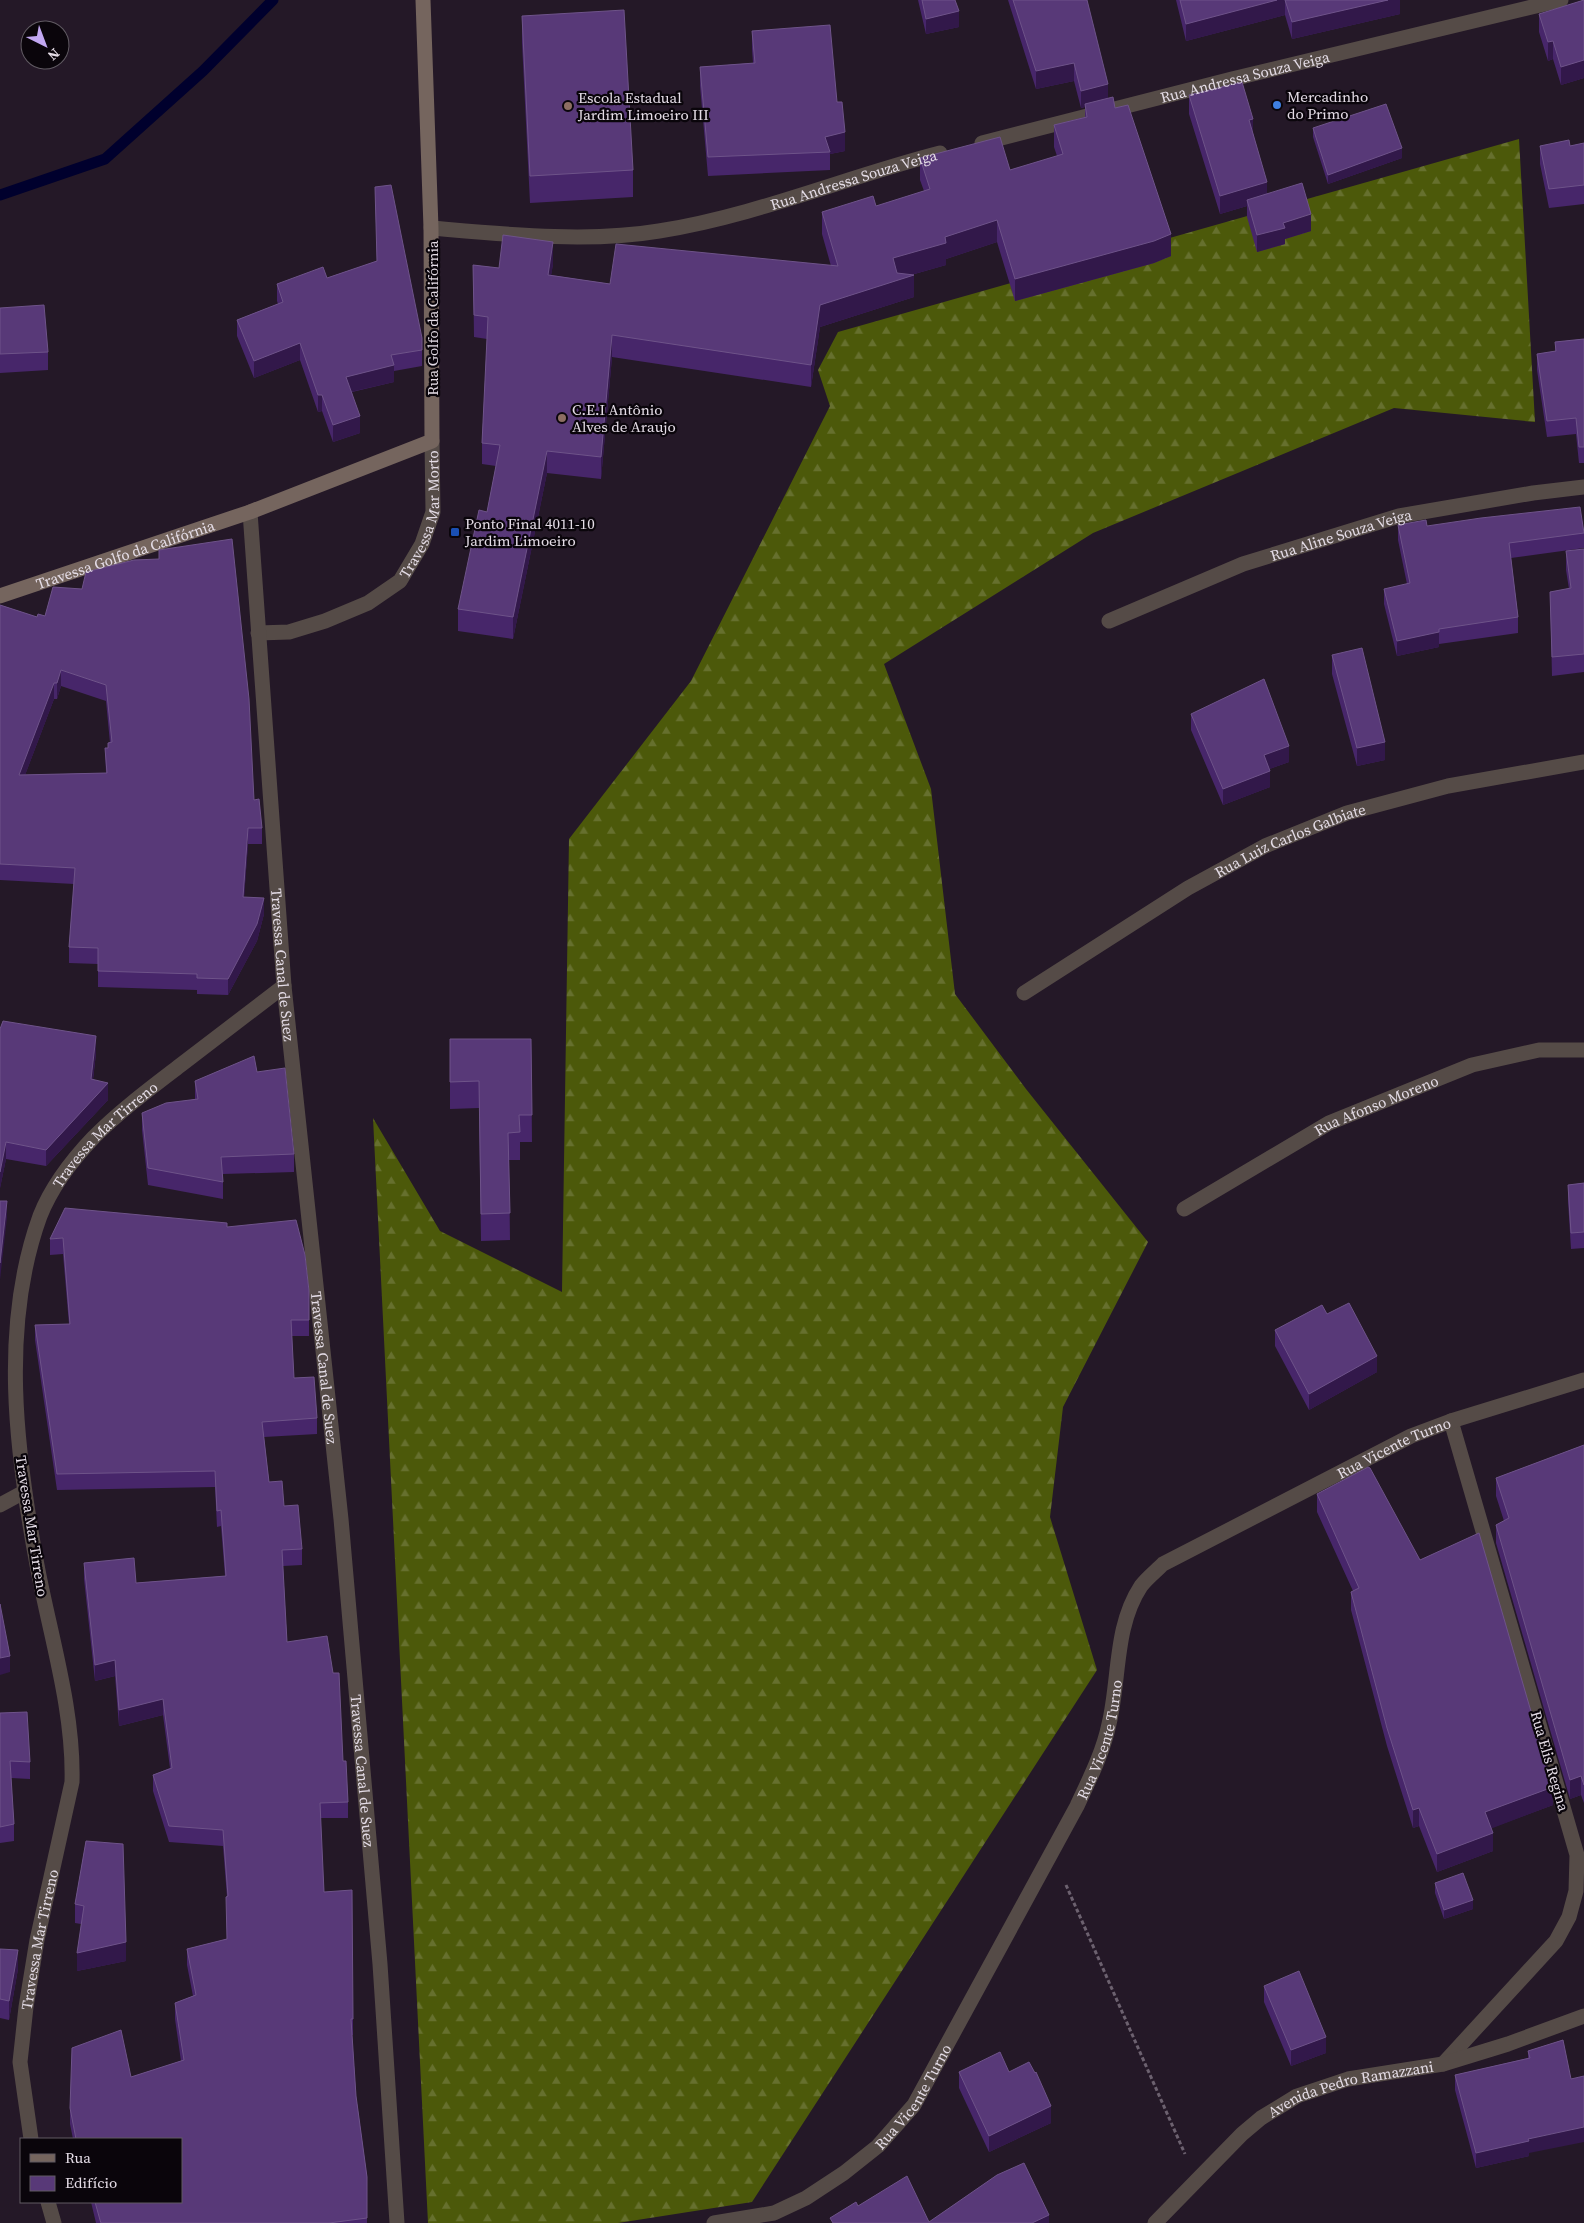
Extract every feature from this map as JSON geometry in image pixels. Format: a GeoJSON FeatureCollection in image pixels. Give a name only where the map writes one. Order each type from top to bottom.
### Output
{"type":"FeatureCollection","features":[{"type":"Feature","properties":{"kind":"street","name":"Rua Andressa Souza Veiga"},"geometry":{"type":"LineString","coordinates":[[971,145],[1232,79],[1561,0]]}},
{"type":"Feature","properties":{"kind":"street","name":"Rua Golfo da Califórnia"},"geometry":{"type":"LineString","coordinates":[[423,1],[431,228],[432,441]]}},
{"type":"Feature","properties":{"kind":"street","name":"Rua Andressa Souza Veiga"},"geometry":{"type":"LineString","coordinates":[[431,228],[502,234],[591,236],[657,232],[694,225],[797,197],[952,150]]}},
{"type":"Feature","properties":{"kind":"street"},"geometry":{"type":"LineString","coordinates":[[250,512],[432,441]]}},
{"type":"Feature","properties":{"kind":"street","name":"Travessa Mar Morto"},"geometry":{"type":"LineString","coordinates":[[258,633],[289,632],[325,621],[368,603],[400,581],[422,544],[433,512],[432,441]]}},
{"type":"Feature","properties":{"kind":"street","name":"Rua Aline Souza Veiga"},"geometry":{"type":"LineString","coordinates":[[1109,621],[1243,564],[1399,516],[1533,493],[1584,487]]}},
{"type":"Feature","properties":{"kind":"street","name":"Travessa Golfo da Califórnia"},"geometry":{"type":"LineString","coordinates":[[0,596],[250,512]]}},
{"type":"Feature","properties":{"kind":"street","name":"Travessa Canal de Suez"},"geometry":{"type":"LineString","coordinates":[[250,512],[284,986],[341,1519],[377,1936],[397,2223]]}},
{"type":"Feature","properties":{"kind":"street","name":"Rua Luiz Carlos Galbiate"},"geometry":{"type":"LineString","coordinates":[[1024,993],[1188,888],[1265,846],[1347,813],[1448,786],[1584,762]]}},
{"type":"Feature","properties":{"kind":"street","name":"Travessa Mar Tirreno"},"geometry":{"type":"LineString","coordinates":[[31,2138],[20,2062],[21,2052],[37,1940],[72,1782],[72,1762],[66,1710],[24,1492],[14,1384],[17,1310],[26,1260],[40,1215],[61,1179],[94,1138],[133,1101],[284,986]]}},
{"type":"Feature","properties":{"kind":"street","name":"Rua Afonso Moreno"},"geometry":{"type":"LineString","coordinates":[[1184,1209],[1329,1122],[1463,1068],[1539,1050],[1584,1050]]}},
{"type":"Feature","properties":{"kind":"street","name":"Rua Vicente Turno"},"geometry":{"type":"LineString","coordinates":[[714,2223],[774,2213],[806,2198],[844,2173],[878,2146],[914,2106],[1077,1806],[1098,1758],[1109,1725],[1116,1686],[1119,1650],[1127,1618],[1142,1586],[1163,1564],[1411,1436],[1451,1421],[1584,1380]]}},
{"type":"Feature","properties":{"kind":"street","name":"Rua Elis Regina"},"geometry":{"type":"LineString","coordinates":[[1443,2064],[1556,1941],[1569,1917],[1576,1891],[1577,1854],[1451,1421]]}},
{"type":"Feature","properties":{"kind":"street"},"geometry":{"type":"LineString","coordinates":[[0,1506],[24,1492]]}},
{"type":"Feature","properties":{"kind":"street","name":"Avenida Pedro Ramazzani"},"geometry":{"type":"LineString","coordinates":[[1155,2223],[1260,2118],[1297,2096],[1348,2079],[1443,2064],[1508,2044],[1584,2016]]}},
{"type":"Feature","properties":{"kind":"street"},"geometry":{"type":"LineString","coordinates":[[48,2203],[54,2223]]}},
{"type":"Feature","properties":{"kind":"path"},"geometry":{"type":"LineString","coordinates":[[1051,1853],[1197,2179]]}},
{"type":"Feature","properties":{"kind":"green space"},"geometry":{"type":"Polygon","coordinates":[[[1519,139],[1535,422],[1394,408],[1093,533],[884,664],[931,789],[955,994],[1026,1089],[1148,1242],[1063,1407],[1050,1517],[1097,1670],[752,2202],[618,2223],[428,2223],[373,1118],[440,1231],[562,1292],[569,839],[691,681],[830,406],[818,370],[838,332],[1519,139]]]}},
{"type":"Feature","properties":{"kind":"building"},"geometry":{"type":"Polygon","coordinates":[[[922,0],[955,0],[959,11],[926,19],[922,0]]]}},
{"type":"Feature","properties":{"kind":"building"},"geometry":{"type":"Polygon","coordinates":[[[1013,0],[1087,0],[1108,84],[1081,91],[1074,63],[1036,71],[1013,0]]]}},
{"type":"Feature","properties":{"kind":"building"},"geometry":{"type":"Polygon","coordinates":[[[1180,0],[1277,0],[1186,24],[1180,0]]]}},
{"type":"Feature","properties":{"kind":"building"},"geometry":{"type":"Polygon","coordinates":[[[1285,0],[1388,0],[1292,22],[1285,0]]]}},
{"type":"Feature","properties":{"kind":"building"},"geometry":{"type":"Polygon","coordinates":[[[1584,0],[1584,60],[1561,67],[1553,41],[1548,42],[1539,14],[1584,0]]]}},
{"type":"Feature","properties":{"kind":"building"},"geometry":{"type":"Polygon","coordinates":[[[624,10],[633,170],[530,176],[522,16],[624,10]]]}},
{"type":"Feature","properties":{"kind":"building"},"geometry":{"type":"Polygon","coordinates":[[[830,25],[837,102],[842,102],[845,132],[825,137],[830,152],[708,157],[700,67],[755,63],[752,31],[830,25]]]}},
{"type":"Feature","properties":{"kind":"building"},"geometry":{"type":"Polygon","coordinates":[[[1242,82],[1253,119],[1249,120],[1267,182],[1220,196],[1189,95],[1242,82]]]}},
{"type":"Feature","properties":{"kind":"building"},"geometry":{"type":"Polygon","coordinates":[[[1113,97],[1115,108],[1128,105],[1171,234],[1154,241],[1015,279],[997,220],[945,237],[946,243],[893,258],[897,273],[914,275],[820,305],[811,365],[612,335],[601,457],[547,451],[513,617],[458,609],[479,510],[487,512],[500,445],[482,443],[488,317],[474,315],[473,265],[499,268],[503,235],[553,242],[548,275],[610,284],[616,244],[838,266],[822,212],[873,196],[876,206],[930,189],[920,158],[1000,137],[1010,170],[1063,154],[1054,125],[1087,117],[1085,104],[1113,97]]]}},
{"type":"Feature","properties":{"kind":"building"},"geometry":{"type":"Polygon","coordinates":[[[1386,104],[1402,148],[1328,175],[1313,128],[1386,104]]]}},
{"type":"Feature","properties":{"kind":"building"},"geometry":{"type":"Polygon","coordinates":[[[1569,140],[1570,146],[1584,143],[1584,185],[1549,189],[1540,146],[1569,140]]]}},
{"type":"Feature","properties":{"kind":"building"},"geometry":{"type":"Polygon","coordinates":[[[1302,183],[1311,214],[1283,223],[1285,228],[1257,235],[1247,200],[1302,183]]]}},
{"type":"Feature","properties":{"kind":"building"},"geometry":{"type":"Polygon","coordinates":[[[391,185],[422,338],[422,350],[391,355],[394,365],[346,377],[360,416],[333,425],[322,395],[318,395],[300,343],[254,361],[237,320],[283,302],[277,284],[323,267],[327,278],[377,261],[375,187],[391,185]]]}},
{"type":"Feature","properties":{"kind":"building"},"geometry":{"type":"Polygon","coordinates":[[[44,305],[48,352],[0,354],[0,308],[44,305]]]}},
{"type":"Feature","properties":{"kind":"building"},"geometry":{"type":"Polygon","coordinates":[[[1584,339],[1584,447],[1579,447],[1576,418],[1547,421],[1537,354],[1556,351],[1555,342],[1584,339]]]}},
{"type":"Feature","properties":{"kind":"building"},"geometry":{"type":"Polygon","coordinates":[[[1580,507],[1584,533],[1509,543],[1518,617],[1439,629],[1439,632],[1397,641],[1384,589],[1410,583],[1398,525],[1426,520],[1427,526],[1580,507]]]}},
{"type":"Feature","properties":{"kind":"building"},"geometry":{"type":"Polygon","coordinates":[[[232,539],[249,699],[254,800],[259,799],[262,828],[248,828],[243,897],[264,898],[257,924],[228,979],[197,978],[197,974],[98,971],[98,948],[69,947],[75,868],[0,864],[0,605],[37,617],[38,614],[45,616],[53,587],[82,589],[86,572],[134,560],[159,559],[159,550],[232,539]],[[61,670],[57,683],[54,683],[19,775],[107,773],[105,748],[108,748],[108,743],[112,742],[106,685],[61,670]]]}},
{"type":"Feature","properties":{"kind":"building"},"geometry":{"type":"Polygon","coordinates":[[[1584,549],[1584,654],[1552,657],[1550,592],[1571,588],[1566,551],[1584,549]]]}},
{"type":"Feature","properties":{"kind":"building"},"geometry":{"type":"Polygon","coordinates":[[[1362,648],[1385,742],[1357,748],[1332,655],[1362,648]]]}},
{"type":"Feature","properties":{"kind":"building"},"geometry":{"type":"Polygon","coordinates":[[[1264,679],[1289,746],[1264,755],[1270,771],[1223,789],[1191,714],[1264,679]]]}},
{"type":"Feature","properties":{"kind":"building"},"geometry":{"type":"Polygon","coordinates":[[[3,1021],[96,1036],[91,1079],[108,1083],[46,1150],[6,1142],[0,1172],[0,1029],[3,1021]]]}},
{"type":"Feature","properties":{"kind":"building"},"geometry":{"type":"Polygon","coordinates":[[[450,1039],[531,1039],[532,1115],[519,1115],[520,1132],[508,1133],[510,1213],[481,1214],[479,1081],[450,1082],[450,1039]]]}},
{"type":"Feature","properties":{"kind":"building"},"geometry":{"type":"Polygon","coordinates":[[[254,1056],[257,1072],[285,1068],[294,1154],[221,1157],[223,1182],[148,1168],[142,1113],[166,1103],[198,1099],[195,1081],[254,1056]]]}},
{"type":"Feature","properties":{"kind":"building"},"geometry":{"type":"Polygon","coordinates":[[[1584,1183],[1584,1232],[1571,1233],[1568,1185],[1584,1183]]]}},
{"type":"Feature","properties":{"kind":"building"},"geometry":{"type":"Polygon","coordinates":[[[0,1201],[7,1201],[0,1263],[0,1201]]]}},
{"type":"Feature","properties":{"kind":"building"},"geometry":{"type":"Polygon","coordinates":[[[65,1208],[227,1223],[227,1227],[296,1220],[305,1255],[309,1291],[309,1320],[291,1320],[294,1378],[314,1377],[317,1418],[262,1422],[269,1482],[282,1481],[284,1506],[298,1505],[302,1549],[282,1550],[287,1642],[327,1636],[333,1673],[339,1673],[343,1761],[346,1761],[348,1802],[320,1803],[324,1892],[352,1890],[353,2019],[351,2019],[356,2096],[367,2177],[367,2218],[329,2223],[101,2223],[100,2220],[95,2203],[182,2203],[182,2138],[76,2138],[70,2108],[72,2048],[121,2030],[131,2077],[184,2060],[175,2003],[196,1995],[187,1949],[227,1939],[226,1897],[228,1896],[223,1830],[169,1826],[153,1775],[172,1768],[163,1699],[119,1710],[115,1660],[95,1665],[84,1563],[134,1558],[136,1583],[226,1576],[221,1510],[217,1511],[215,1471],[57,1474],[35,1325],[70,1324],[63,1238],[50,1239],[65,1208]]]}},
{"type":"Feature","properties":{"kind":"building"},"geometry":{"type":"Polygon","coordinates":[[[1349,1303],[1377,1356],[1309,1394],[1275,1330],[1322,1305],[1327,1314],[1349,1303]]]}},
{"type":"Feature","properties":{"kind":"building"},"geometry":{"type":"Polygon","coordinates":[[[1584,1445],[1584,1785],[1581,1776],[1570,1780],[1496,1525],[1509,1518],[1496,1478],[1584,1445]]]}},
{"type":"Feature","properties":{"kind":"building"},"geometry":{"type":"Polygon","coordinates":[[[1368,1467],[1420,1560],[1479,1533],[1553,1787],[1485,1812],[1493,1833],[1437,1854],[1419,1808],[1413,1810],[1387,1728],[1351,1592],[1359,1588],[1317,1494],[1368,1467]]]}},
{"type":"Feature","properties":{"kind":"building"},"geometry":{"type":"Polygon","coordinates":[[[0,1604],[10,1656],[0,1658],[0,1604]]]}},
{"type":"Feature","properties":{"kind":"building"},"geometry":{"type":"Polygon","coordinates":[[[27,1712],[30,1762],[10,1761],[14,1824],[0,1827],[0,1713],[27,1712]]]}},
{"type":"Feature","properties":{"kind":"building"},"geometry":{"type":"Polygon","coordinates":[[[86,1841],[123,1844],[126,1942],[77,1953],[84,1906],[75,1904],[86,1841]]]}},
{"type":"Feature","properties":{"kind":"building"},"geometry":{"type":"Polygon","coordinates":[[[1463,1873],[1473,1900],[1444,1910],[1435,1883],[1463,1873]]]}},
{"type":"Feature","properties":{"kind":"building"},"geometry":{"type":"Polygon","coordinates":[[[0,1949],[18,1950],[9,2001],[0,1999],[0,1949]]]}},
{"type":"Feature","properties":{"kind":"building"},"geometry":{"type":"Polygon","coordinates":[[[1299,1971],[1326,2037],[1291,2050],[1264,1986],[1299,1971]]]}},
{"type":"Feature","properties":{"kind":"building"},"geometry":{"type":"Polygon","coordinates":[[[1563,2040],[1571,2079],[1584,2076],[1584,2127],[1476,2153],[1455,2075],[1530,2058],[1528,2051],[1563,2040]]]}},
{"type":"Feature","properties":{"kind":"building"},"geometry":{"type":"Polygon","coordinates":[[[1000,2052],[1009,2072],[1029,2062],[1036,2072],[1051,2106],[989,2136],[959,2072],[1000,2052]]]}},
{"type":"Feature","properties":{"kind":"building"},"geometry":{"type":"Polygon","coordinates":[[[1024,2163],[1049,2215],[1032,2223],[833,2223],[830,2218],[856,2202],[858,2206],[907,2176],[929,2222],[997,2175],[1024,2163]]]}},
{"type":"Feature","properties":{"kind":"waterway"},"geometry":{"type":"LineString","coordinates":[[0,195],[105,159],[203,71],[273,0]]}},
{"type":"Feature","properties":{"kind":"place","name":"Mercadinho do Primo"},"geometry":{"type":"Point","coordinates":[1277,105]}},
{"type":"Feature","properties":{"kind":"place","name":"Escola Estadual Jardim Limoeiro III"},"geometry":{"type":"Point","coordinates":[568,106]}},
{"type":"Feature","properties":{"kind":"place","name":"C.E.I Antônio Alves de Araujo"},"geometry":{"type":"Point","coordinates":[562,418]}},
{"type":"Feature","properties":{"kind":"place","name":"Ponto Final 4011-10 Jardim Limoeiro"},"geometry":{"type":"Point","coordinates":[455,532]}}]}
